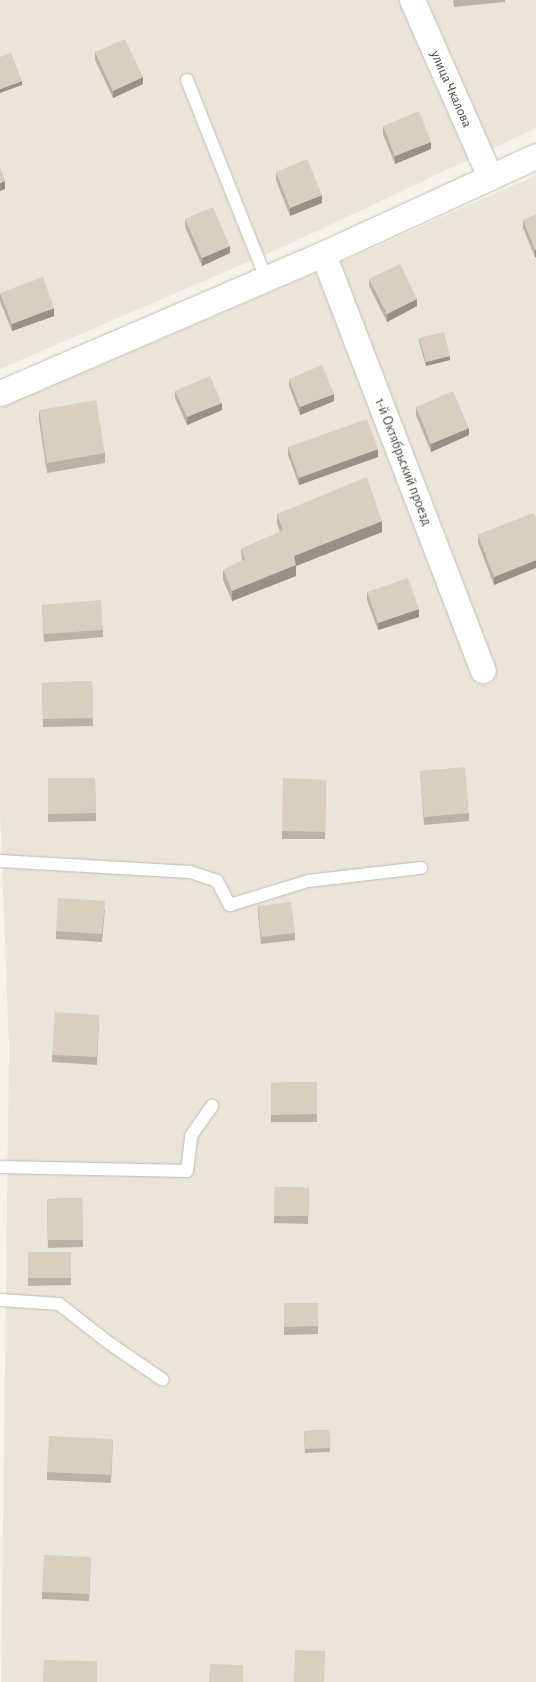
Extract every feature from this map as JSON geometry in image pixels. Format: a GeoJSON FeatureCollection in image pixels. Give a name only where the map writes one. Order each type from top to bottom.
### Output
{"type":"FeatureCollection","features":[{"type":"Feature","properties":{"kind":"street","name":"улица Чкалова"},"geometry":{"type":"LineString","coordinates":[[412,0],[490,177]]}},
{"type":"Feature","properties":{"kind":"street"},"geometry":{"type":"LineString","coordinates":[[0,393],[323,254],[536,156]]}},
{"type":"Feature","properties":{"kind":"street","name":"1-й Октябрьский проезд"},"geometry":{"type":"LineString","coordinates":[[323,254],[483,670]]}},
{"type":"Feature","properties":{"kind":"lane"},"geometry":{"type":"LineString","coordinates":[[187,80],[266,279]]}},
{"type":"Feature","properties":{"kind":"lane"},"geometry":{"type":"LineString","coordinates":[[0,861],[190,872],[217,881],[230,905],[308,881],[421,868]]}},
{"type":"Feature","properties":{"kind":"lane"},"geometry":{"type":"LineString","coordinates":[[0,1167],[187,1170],[191,1136],[212,1106]]}},
{"type":"Feature","properties":{"kind":"lane"},"geometry":{"type":"LineString","coordinates":[[0,1300],[59,1304],[109,1343],[163,1380]]}},
{"type":"Feature","properties":{"kind":"shaded area"},"geometry":{"type":"Polygon","coordinates":[[[0,0],[536,0],[536,128],[285,246],[0,369],[0,0]]]}},
{"type":"Feature","properties":{"kind":"shaded area"},"geometry":{"type":"Polygon","coordinates":[[[536,175],[536,1682],[1,1682],[9,1048],[0,813],[0,408],[366,251],[536,175]]]}},
{"type":"Feature","properties":{"kind":"building"},"geometry":{"type":"Polygon","coordinates":[[[125,39],[143,77],[113,91],[95,52],[125,39]]]}},
{"type":"Feature","properties":{"kind":"building"},"geometry":{"type":"Polygon","coordinates":[[[11,53],[22,81],[0,89],[0,57],[11,53]]]}},
{"type":"Feature","properties":{"kind":"building"},"geometry":{"type":"Polygon","coordinates":[[[419,111],[431,142],[395,156],[383,126],[419,111]]]}},
{"type":"Feature","properties":{"kind":"building"},"geometry":{"type":"Polygon","coordinates":[[[307,159],[322,195],[290,208],[276,172],[307,159]]]}},
{"type":"Feature","properties":{"kind":"building"},"geometry":{"type":"Polygon","coordinates":[[[0,167],[5,181],[0,183],[0,167]]]}},
{"type":"Feature","properties":{"kind":"building"},"geometry":{"type":"Polygon","coordinates":[[[213,207],[230,246],[202,258],[185,219],[213,207]]]}},
{"type":"Feature","properties":{"kind":"building"},"geometry":{"type":"Polygon","coordinates":[[[536,215],[536,249],[535,250],[523,220],[536,215]]]}},
{"type":"Feature","properties":{"kind":"building"},"geometry":{"type":"Polygon","coordinates":[[[400,264],[417,299],[387,314],[369,279],[400,264]]]}},
{"type":"Feature","properties":{"kind":"building"},"geometry":{"type":"Polygon","coordinates":[[[43,277],[54,308],[12,324],[0,293],[43,277]]]}},
{"type":"Feature","properties":{"kind":"building"},"geometry":{"type":"Polygon","coordinates":[[[444,332],[450,356],[426,362],[419,338],[444,332]]]}},
{"type":"Feature","properties":{"kind":"building"},"geometry":{"type":"Polygon","coordinates":[[[322,365],[334,394],[300,407],[289,379],[322,365]]]}},
{"type":"Feature","properties":{"kind":"building"},"geometry":{"type":"Polygon","coordinates":[[[210,376],[222,403],[187,417],[175,391],[210,376]]]}},
{"type":"Feature","properties":{"kind":"building"},"geometry":{"type":"Polygon","coordinates":[[[453,391],[469,428],[431,444],[416,407],[453,391]]]}},
{"type":"Feature","properties":{"kind":"building"},"geometry":{"type":"Polygon","coordinates":[[[96,400],[105,453],[47,463],[39,410],[96,400]]]}},
{"type":"Feature","properties":{"kind":"building"},"geometry":{"type":"Polygon","coordinates":[[[367,419],[378,449],[299,478],[288,447],[367,419]]]}},
{"type":"Feature","properties":{"kind":"building"},"geometry":{"type":"Polygon","coordinates":[[[367,477],[382,521],[294,556],[296,565],[232,591],[223,570],[245,559],[241,549],[283,530],[277,514],[367,477]]]}},
{"type":"Feature","properties":{"kind":"building"},"geometry":{"type":"Polygon","coordinates":[[[534,513],[536,519],[536,560],[494,577],[478,535],[534,513]]]}},
{"type":"Feature","properties":{"kind":"building"},"geometry":{"type":"Polygon","coordinates":[[[408,578],[419,609],[378,623],[367,592],[408,578]]]}},
{"type":"Feature","properties":{"kind":"building"},"geometry":{"type":"Polygon","coordinates":[[[101,600],[103,630],[44,634],[42,605],[101,600]]]}},
{"type":"Feature","properties":{"kind":"building"},"geometry":{"type":"Polygon","coordinates":[[[92,681],[93,718],[43,719],[42,683],[92,681]]]}},
{"type":"Feature","properties":{"kind":"building"},"geometry":{"type":"Polygon","coordinates":[[[465,767],[469,813],[424,817],[420,771],[465,767]]]}},
{"type":"Feature","properties":{"kind":"building"},"geometry":{"type":"Polygon","coordinates":[[[48,778],[95,778],[96,813],[48,814],[48,778]]]}},
{"type":"Feature","properties":{"kind":"building"},"geometry":{"type":"Polygon","coordinates":[[[283,778],[326,780],[325,832],[282,831],[283,778]]]}},
{"type":"Feature","properties":{"kind":"building"},"geometry":{"type":"Polygon","coordinates":[[[58,898],[105,901],[102,934],[56,931],[58,898]]]}},
{"type":"Feature","properties":{"kind":"building"},"geometry":{"type":"Polygon","coordinates":[[[291,902],[295,933],[261,937],[258,906],[291,902]]]}},
{"type":"Feature","properties":{"kind":"building"},"geometry":{"type":"Polygon","coordinates":[[[55,1012],[99,1015],[97,1057],[52,1055],[55,1012]]]}},
{"type":"Feature","properties":{"kind":"building"},"geometry":{"type":"Polygon","coordinates":[[[317,1082],[317,1114],[271,1115],[271,1083],[317,1082]]]}},
{"type":"Feature","properties":{"kind":"building"},"geometry":{"type":"Polygon","coordinates":[[[275,1187],[309,1188],[308,1216],[274,1216],[275,1187]]]}},
{"type":"Feature","properties":{"kind":"building"},"geometry":{"type":"Polygon","coordinates":[[[82,1198],[83,1240],[48,1240],[47,1199],[82,1198]]]}},
{"type":"Feature","properties":{"kind":"building"},"geometry":{"type":"Polygon","coordinates":[[[28,1252],[71,1252],[71,1278],[28,1278],[28,1252]]]}},
{"type":"Feature","properties":{"kind":"building"},"geometry":{"type":"Polygon","coordinates":[[[284,1303],[318,1303],[318,1326],[284,1327],[284,1303]]]}},
{"type":"Feature","properties":{"kind":"building"},"geometry":{"type":"Polygon","coordinates":[[[329,1430],[330,1448],[305,1449],[304,1431],[329,1430]]]}},
{"type":"Feature","properties":{"kind":"building"},"geometry":{"type":"Polygon","coordinates":[[[49,1436],[113,1439],[111,1475],[47,1472],[49,1436]]]}},
{"type":"Feature","properties":{"kind":"building"},"geometry":{"type":"Polygon","coordinates":[[[44,1555],[91,1557],[89,1594],[42,1592],[44,1555]]]}},
{"type":"Feature","properties":{"kind":"building"},"geometry":{"type":"Polygon","coordinates":[[[295,1650],[325,1651],[324,1682],[294,1682],[295,1650]]]}},
{"type":"Feature","properties":{"kind":"building"},"geometry":{"type":"Polygon","coordinates":[[[44,1660],[97,1661],[97,1682],[43,1682],[44,1660]]]}},
{"type":"Feature","properties":{"kind":"building"},"geometry":{"type":"Polygon","coordinates":[[[210,1664],[243,1665],[243,1682],[209,1682],[210,1664]]]}}]}
